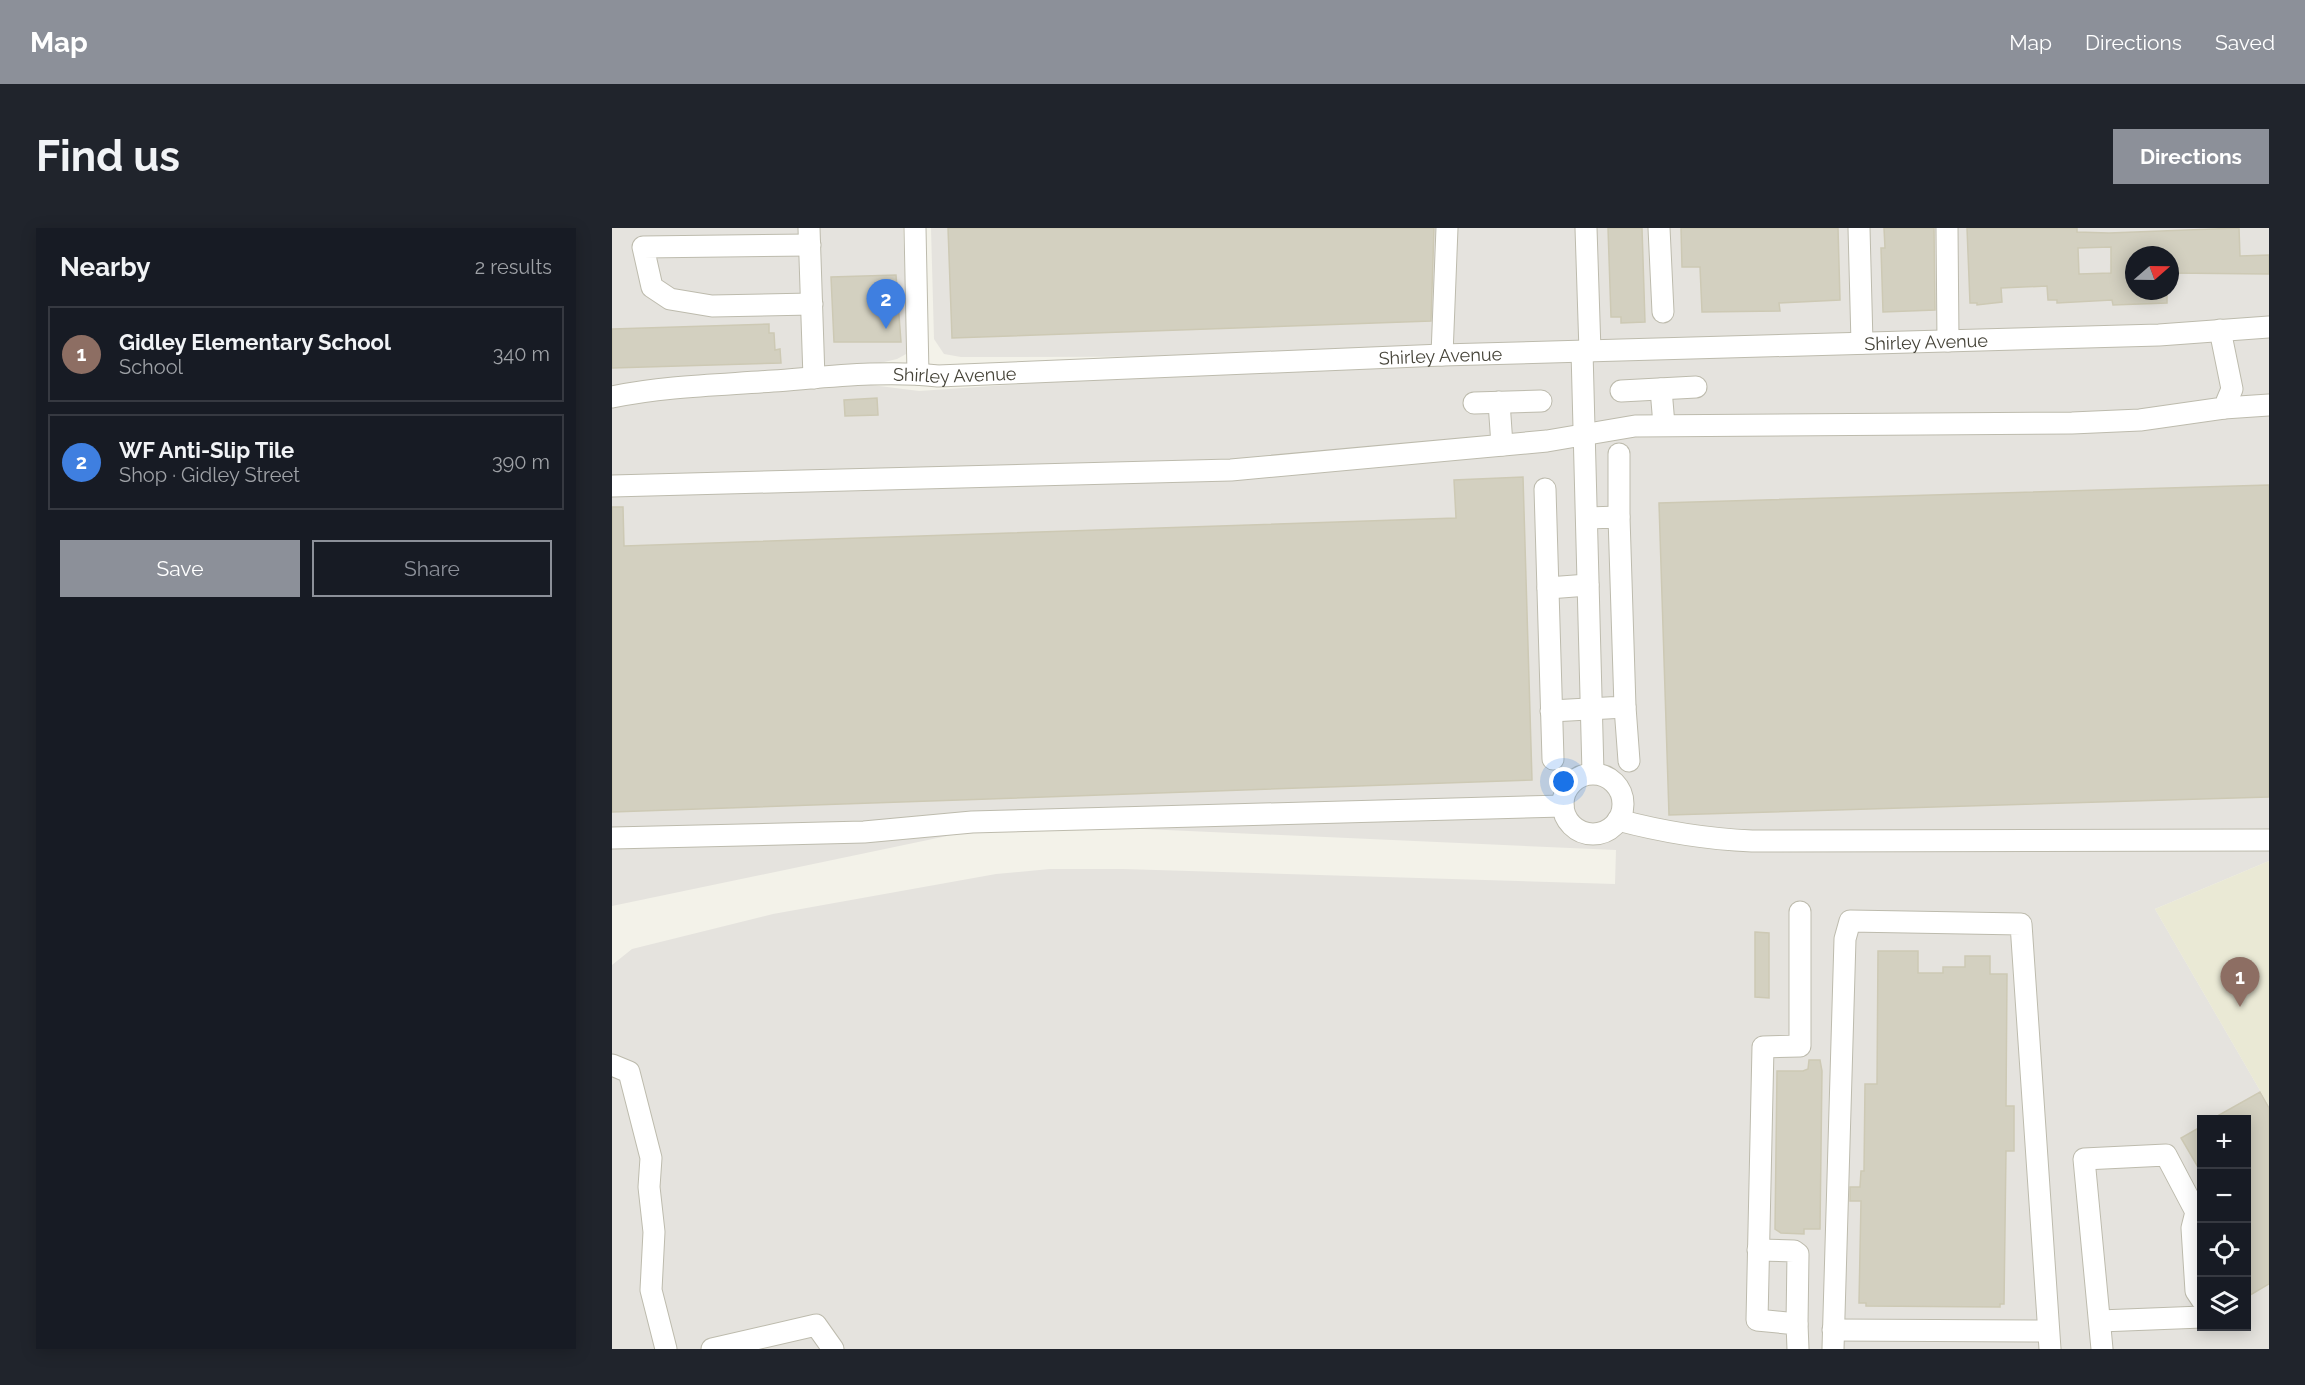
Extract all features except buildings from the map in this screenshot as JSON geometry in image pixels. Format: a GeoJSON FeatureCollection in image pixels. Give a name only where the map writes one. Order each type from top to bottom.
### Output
{"type":"FeatureCollection","features":[{"type":"Feature","properties":{"kind":"street"},"geometry":{"type":"LineString","coordinates":[[915,228],[918,374]]}},
{"type":"Feature","properties":{"kind":"street"},"geometry":{"type":"LineString","coordinates":[[1442,355],[1447,228]]}},
{"type":"Feature","properties":{"kind":"street"},"geometry":{"type":"LineString","coordinates":[[1586,228],[1585,436],[1593,774]]}},
{"type":"Feature","properties":{"kind":"street"},"geometry":{"type":"LineString","coordinates":[[1659,228],[1663,312]]}},
{"type":"Feature","properties":{"kind":"street"},"geometry":{"type":"LineString","coordinates":[[1859,228],[1862,343]]}},
{"type":"Feature","properties":{"kind":"street"},"geometry":{"type":"LineString","coordinates":[[1947,228],[1948,340]]}},
{"type":"Feature","properties":{"kind":"street"},"geometry":{"type":"LineString","coordinates":[[812,304],[712,306],[670,299],[651,286],[644,247],[810,236],[812,304],[814,378]]}},
{"type":"Feature","properties":{"kind":"street","name":"Shirley Avenue"},"geometry":{"type":"LineString","coordinates":[[612,397],[647,390],[814,378],[918,374],[938,376],[1442,355],[2160,334],[2269,327]]}},
{"type":"Feature","properties":{"kind":"street"},"geometry":{"type":"LineString","coordinates":[[2220,330],[2232,389],[2224,408]]}},
{"type":"Feature","properties":{"kind":"street"},"geometry":{"type":"LineString","coordinates":[[1621,391],[1696,387]]}},
{"type":"Feature","properties":{"kind":"street"},"geometry":{"type":"LineString","coordinates":[[1661,389],[1664,425]]}},
{"type":"Feature","properties":{"kind":"street"},"geometry":{"type":"LineString","coordinates":[[1474,403],[1540,401]]}},
{"type":"Feature","properties":{"kind":"street"},"geometry":{"type":"LineString","coordinates":[[1499,402],[1502,445]]}},
{"type":"Feature","properties":{"kind":"street"},"geometry":{"type":"LineString","coordinates":[[612,486],[1231,470],[1585,436],[1635,426],[2072,423],[2140,420],[2224,408],[2269,405]]}},
{"type":"Feature","properties":{"kind":"street"},"geometry":{"type":"LineString","coordinates":[[1619,454],[1625,707],[1629,761]]}},
{"type":"Feature","properties":{"kind":"street"},"geometry":{"type":"LineString","coordinates":[[1545,489],[1553,759]]}},
{"type":"Feature","properties":{"kind":"street"},"geometry":{"type":"LineString","coordinates":[[1587,518],[1619,517]]}},
{"type":"Feature","properties":{"kind":"street"},"geometry":{"type":"LineString","coordinates":[[1548,588],[1588,585]]}},
{"type":"Feature","properties":{"kind":"street"},"geometry":{"type":"LineString","coordinates":[[1551,711],[1625,707]]}},
{"type":"Feature","properties":{"kind":"street"},"geometry":{"type":"LineString","coordinates":[[1593,774],[1607,777],[1620,791],[1623,801],[1618,820],[1603,832],[1583,833],[1567,821],[1563,806],[1564,792],[1570,783],[1578,777],[1593,774]]}},
{"type":"Feature","properties":{"kind":"street"},"geometry":{"type":"LineString","coordinates":[[612,838],[864,832],[972,822],[1563,806]]}},
{"type":"Feature","properties":{"kind":"street"},"geometry":{"type":"LineString","coordinates":[[1618,820],[1659,831],[1708,839],[1752,841],[2269,840]]}},
{"type":"Feature","properties":{"kind":"street"},"geometry":{"type":"LineString","coordinates":[[1797,1324],[1757,1320],[1763,1047],[1800,1046],[1800,912]]}},
{"type":"Feature","properties":{"kind":"street"},"geometry":{"type":"LineString","coordinates":[[1850,921],[2021,924],[2049,1340],[1833,1340],[1845,939],[1850,921]]}},
{"type":"Feature","properties":{"kind":"street"},"geometry":{"type":"LineString","coordinates":[[612,1065],[629,1072],[651,1158],[649,1187],[654,1232],[651,1290],[666,1349]]}},
{"type":"Feature","properties":{"kind":"street"},"geometry":{"type":"LineString","coordinates":[[2102,1349],[2084,1159],[2166,1155],[2196,1212],[2192,1228],[2197,1292]]}},
{"type":"Feature","properties":{"kind":"street"},"geometry":{"type":"LineString","coordinates":[[1758,1250],[1794,1251],[1798,1254],[1798,1349]]}},
{"type":"Feature","properties":{"kind":"street"},"geometry":{"type":"LineString","coordinates":[[2100,1321],[2197,1317]]}},
{"type":"Feature","properties":{"kind":"street"},"geometry":{"type":"LineString","coordinates":[[712,1349],[816,1325],[833,1349]]}},
{"type":"Feature","properties":{"kind":"shaded area"},"geometry":{"type":"Polygon","coordinates":[[[612,228],[903,228],[908,353],[897,359],[816,378],[919,391],[1429,356],[961,357],[944,354],[934,339],[931,228],[2269,228],[2269,861],[2155,909],[2269,1106],[2269,1349],[612,1349],[612,965],[632,949],[773,914],[996,874],[1050,869],[1123,869],[1615,884],[1616,850],[1009,823],[612,906],[612,228]]]}},
{"type":"Feature","properties":{"kind":"shaded area"},"geometry":{"type":"Polygon","coordinates":[[[2269,861],[2269,1106],[2155,909],[2269,861]]]}},
{"type":"Feature","properties":{"kind":"place","name":"WF Anti-Slip Tile"},"geometry":{"type":"Point","coordinates":[886,329]}},
{"type":"Feature","properties":{"kind":"place","name":"Gidley Elementary School"},"geometry":{"type":"Point","coordinates":[2240,1007]}}]}
